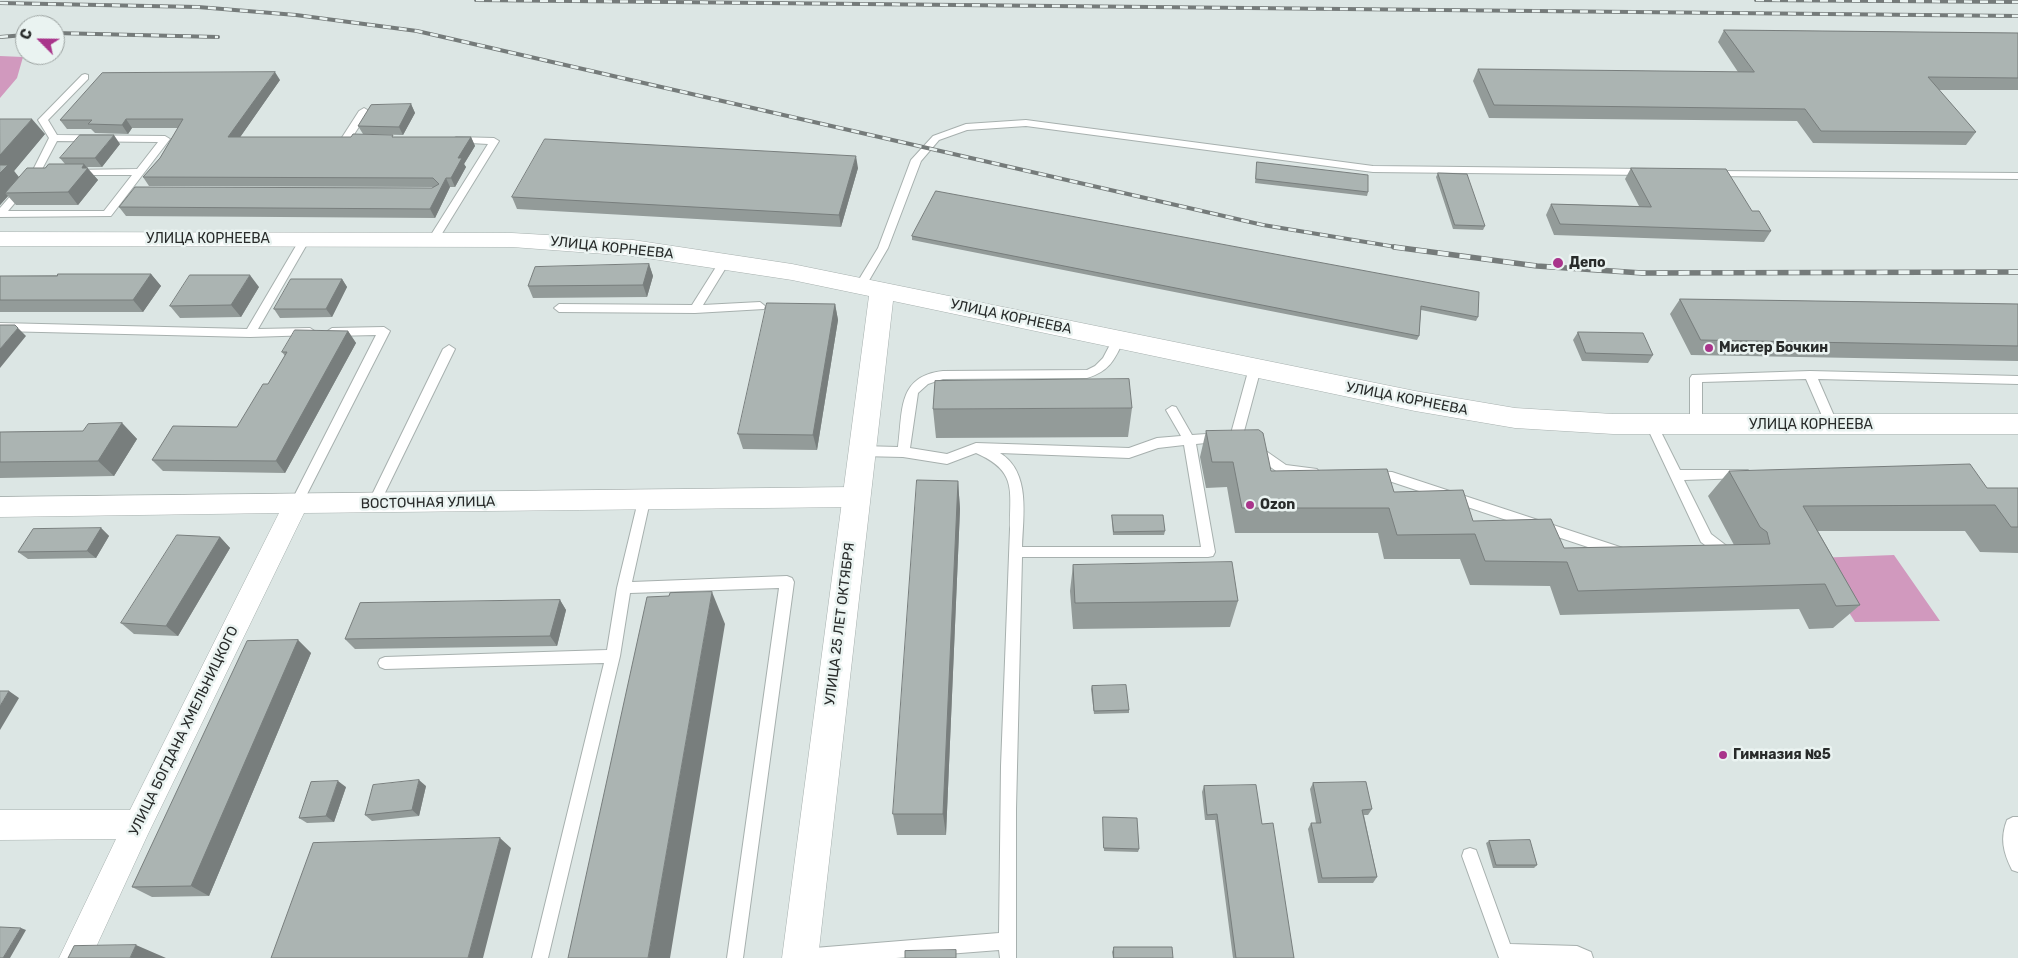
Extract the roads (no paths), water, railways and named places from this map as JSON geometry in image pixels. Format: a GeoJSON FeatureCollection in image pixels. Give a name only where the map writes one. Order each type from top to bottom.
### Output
{"type":"FeatureCollection","features":[{"type":"Feature","properties":{"kind":"street","name":"УЛИЦА КОРНЕЕВА"},"geometry":{"type":"LineString","coordinates":[[0,239],[434,238],[576,243],[632,248],[725,261],[871,288],[1486,414],[1558,421],[1652,426],[2018,424]]}},
{"type":"Feature","properties":{"kind":"street","name":"УЛИЦА 25 ЛЕТ ОКТЯБРЯ"},"geometry":{"type":"LineString","coordinates":[[800,957],[861,451],[871,288]]}},
{"type":"Feature","properties":{"kind":"street","name":"ВОСТОЧНАЯ УЛИЦА"},"geometry":{"type":"LineString","coordinates":[[0,507],[644,501],[855,497]]}},
{"type":"Feature","properties":{"kind":"street","name":"УЛИЦА БОГДАНА ХМЕЛЬНИЦКОГО"},"geometry":{"type":"LineString","coordinates":[[75,958],[138,824],[296,504]]}},
{"type":"Feature","properties":{"kind":"street"},"geometry":{"type":"LineString","coordinates":[[0,825],[138,824]]}},
{"type":"Feature","properties":{"kind":"lane"},"geometry":{"type":"LineString","coordinates":[[54,138],[43,120],[85,77]]}},
{"type":"Feature","properties":{"kind":"lane"},"geometry":{"type":"LineString","coordinates":[[364,111],[346,139],[376,139]]}},
{"type":"Feature","properties":{"kind":"lane"},"geometry":{"type":"LineString","coordinates":[[871,288],[883,248],[916,160],[936,138],[966,126],[1026,123],[1373,169],[1657,173]]}},
{"type":"Feature","properties":{"kind":"lane"},"geometry":{"type":"LineString","coordinates":[[1,214],[42,171],[54,138]]}},
{"type":"Feature","properties":{"kind":"lane"},"geometry":{"type":"LineString","coordinates":[[1,214],[107,214],[130,191],[140,172],[166,139],[54,138]]}},
{"type":"Feature","properties":{"kind":"lane"},"geometry":{"type":"LineString","coordinates":[[434,238],[494,141],[444,140]]}},
{"type":"Feature","properties":{"kind":"lane"},"geometry":{"type":"LineString","coordinates":[[65,172],[140,172]]}},
{"type":"Feature","properties":{"kind":"lane"},"geometry":{"type":"LineString","coordinates":[[1705,174],[2018,176]]}},
{"type":"Feature","properties":{"kind":"lane"},"geometry":{"type":"LineString","coordinates":[[250,333],[306,239]]}},
{"type":"Feature","properties":{"kind":"lane"},"geometry":{"type":"LineString","coordinates":[[695,310],[725,261]]}},
{"type":"Feature","properties":{"kind":"lane"},"geometry":{"type":"LineString","coordinates":[[559,308],[695,310],[760,306]]}},
{"type":"Feature","properties":{"kind":"lane"},"geometry":{"type":"LineString","coordinates":[[0,327],[250,333],[384,331],[296,504]]}},
{"type":"Feature","properties":{"kind":"lane"},"geometry":{"type":"LineString","coordinates":[[903,452],[910,399],[912,392],[922,381],[937,375],[1087,374],[1097,371],[1104,366],[1118,340]]}},
{"type":"Feature","properties":{"kind":"lane"},"geometry":{"type":"LineString","coordinates":[[374,503],[449,349]]}},
{"type":"Feature","properties":{"kind":"lane"},"geometry":{"type":"LineString","coordinates":[[1236,437],[1255,368]]}},
{"type":"Feature","properties":{"kind":"lane"},"geometry":{"type":"LineString","coordinates":[[1810,375],[1832,425]]}},
{"type":"Feature","properties":{"kind":"lane"},"geometry":{"type":"LineString","coordinates":[[1696,426],[1696,378],[1810,375],[2018,380]]}},
{"type":"Feature","properties":{"kind":"lane"},"geometry":{"type":"LineString","coordinates":[[1015,552],[1208,552],[1189,440],[1172,410]]}},
{"type":"Feature","properties":{"kind":"lane"},"geometry":{"type":"LineString","coordinates":[[1652,426],[1706,538],[1737,562],[1718,561]]}},
{"type":"Feature","properties":{"kind":"lane"},"geometry":{"type":"LineString","coordinates":[[861,451],[903,452],[947,458],[976,448],[1129,453],[1157,443],[1236,437],[1283,470],[1323,472]]}},
{"type":"Feature","properties":{"kind":"lane"},"geometry":{"type":"LineString","coordinates":[[976,448],[1001,459],[1012,473],[1015,490],[1015,552],[1007,817],[1008,958]]}},
{"type":"Feature","properties":{"kind":"lane"},"geometry":{"type":"LineString","coordinates":[[1675,475],[1755,473]]}},
{"type":"Feature","properties":{"kind":"lane"},"geometry":{"type":"LineString","coordinates":[[1363,475],[1392,477],[1629,556]]}},
{"type":"Feature","properties":{"kind":"lane"},"geometry":{"type":"LineString","coordinates":[[540,958],[613,656],[624,588],[644,501]]}},
{"type":"Feature","properties":{"kind":"lane"},"geometry":{"type":"LineString","coordinates":[[624,588],[787,582],[735,958]]}},
{"type":"Feature","properties":{"kind":"lane"},"geometry":{"type":"LineString","coordinates":[[385,663],[613,656]]}},
{"type":"Feature","properties":{"kind":"lane"},"geometry":{"type":"LineString","coordinates":[[2018,825],[2013,825],[2009,834],[2010,850],[2018,864]]}},
{"type":"Feature","properties":{"kind":"lane"},"geometry":{"type":"LineString","coordinates":[[1470,856],[1505,952],[1577,954],[1585,958]]}},
{"type":"Feature","properties":{"kind":"lane"},"geometry":{"type":"LineString","coordinates":[[800,957],[1007,941]]}},
{"type":"Feature","properties":{"kind":"railway"},"geometry":{"type":"LineString","coordinates":[[476,0],[2018,16]]}},
{"type":"Feature","properties":{"kind":"railway"},"geometry":{"type":"LineString","coordinates":[[1756,0],[2018,2]]}},
{"type":"Feature","properties":{"kind":"railway"},"geometry":{"type":"LineString","coordinates":[[0,3],[198,7],[296,15],[417,31],[1263,225],[1402,248]]}},
{"type":"Feature","properties":{"kind":"railway"},"geometry":{"type":"LineString","coordinates":[[65,33],[218,37]]}},
{"type":"Feature","properties":{"kind":"railway"},"geometry":{"type":"LineString","coordinates":[[0,37],[15,36]]}},
{"type":"Feature","properties":{"kind":"railway"},"geometry":{"type":"LineString","coordinates":[[1394,247],[1537,266],[1642,273],[2018,272]]}},
{"type":"Feature","properties":{"kind":"place","name":"Депо"},"geometry":{"type":"Point","coordinates":[1558,263]}},
{"type":"Feature","properties":{"kind":"place","name":"Мистер Бочкин"},"geometry":{"type":"Point","coordinates":[1709,348]}},
{"type":"Feature","properties":{"kind":"place","name":"Ozon"},"geometry":{"type":"Point","coordinates":[1250,505]}},
{"type":"Feature","properties":{"kind":"place","name":"Гимназия №5"},"geometry":{"type":"Point","coordinates":[1723,755]}}]}
